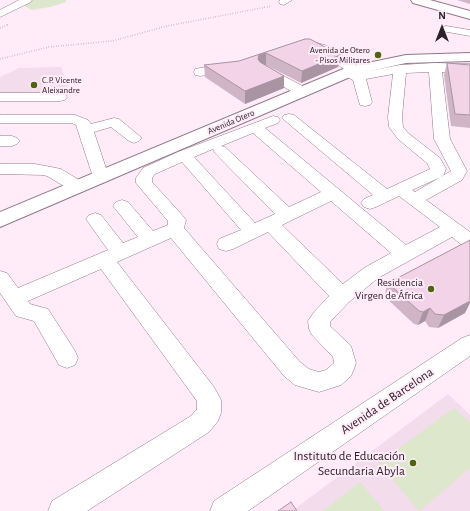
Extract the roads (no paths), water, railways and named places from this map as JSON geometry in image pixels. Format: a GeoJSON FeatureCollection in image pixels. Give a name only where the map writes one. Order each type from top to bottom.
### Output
{"type":"FeatureCollection","features":[{"type":"Feature","properties":{"kind":"main road"},"geometry":{"type":"LineString","coordinates":[[417,0],[470,15]]}},
{"type":"Feature","properties":{"kind":"main road"},"geometry":{"type":"LineString","coordinates":[[430,0],[470,11]]}},
{"type":"Feature","properties":{"kind":"main road","name":"Avenida Otero"},"geometry":{"type":"LineString","coordinates":[[0,220],[303,92],[353,73],[406,59],[445,56],[470,57]]}},
{"type":"Feature","properties":{"kind":"street"},"geometry":{"type":"LineString","coordinates":[[0,14],[13,10],[27,0]]}},
{"type":"Feature","properties":{"kind":"street"},"geometry":{"type":"LineString","coordinates":[[446,29],[470,33]]}},
{"type":"Feature","properties":{"kind":"street"},"geometry":{"type":"LineString","coordinates":[[303,45],[324,49],[353,73],[365,102]]}},
{"type":"Feature","properties":{"kind":"street"},"geometry":{"type":"LineString","coordinates":[[200,72],[220,70],[244,64]]}},
{"type":"Feature","properties":{"kind":"street"},"geometry":{"type":"LineString","coordinates":[[353,73],[435,67],[470,68]]}},
{"type":"Feature","properties":{"kind":"street"},"geometry":{"type":"LineString","coordinates":[[370,202],[400,195],[456,176],[459,171],[458,165],[442,139],[435,67]]}},
{"type":"Feature","properties":{"kind":"street"},"geometry":{"type":"LineString","coordinates":[[400,69],[395,118],[396,127],[403,136],[434,160],[438,169],[437,172],[400,195]]}},
{"type":"Feature","properties":{"kind":"street"},"geometry":{"type":"LineString","coordinates":[[265,70],[303,92]]}},
{"type":"Feature","properties":{"kind":"street"},"geometry":{"type":"LineString","coordinates":[[0,97],[60,97]]}},
{"type":"Feature","properties":{"kind":"street"},"geometry":{"type":"LineString","coordinates":[[0,119],[75,119],[83,123],[101,177]]}},
{"type":"Feature","properties":{"kind":"street"},"geometry":{"type":"LineString","coordinates":[[15,298],[174,229],[177,224],[177,220],[144,183],[146,174],[152,168],[255,127],[281,119],[453,228],[470,241]]}},
{"type":"Feature","properties":{"kind":"street"},"geometry":{"type":"LineString","coordinates":[[85,130],[114,122],[134,138]]}},
{"type":"Feature","properties":{"kind":"street"},"geometry":{"type":"LineString","coordinates":[[255,127],[405,255]]}},
{"type":"Feature","properties":{"kind":"street"},"geometry":{"type":"LineString","coordinates":[[220,150],[342,296]]}},
{"type":"Feature","properties":{"kind":"street"},"geometry":{"type":"LineString","coordinates":[[184,155],[253,232]]}},
{"type":"Feature","properties":{"kind":"street"},"geometry":{"type":"LineString","coordinates":[[0,169],[46,170],[55,173],[78,187]]}},
{"type":"Feature","properties":{"kind":"street"},"geometry":{"type":"LineString","coordinates":[[226,244],[334,194]]}},
{"type":"Feature","properties":{"kind":"street"},"geometry":{"type":"LineString","coordinates":[[122,206],[150,240]]}},
{"type":"Feature","properties":{"kind":"street"},"geometry":{"type":"LineString","coordinates":[[62,511],[200,424],[209,413],[209,400],[206,394],[112,256],[95,219]]}},
{"type":"Feature","properties":{"kind":"street"},"geometry":{"type":"LineString","coordinates":[[174,229],[292,369],[303,378],[311,381],[326,381],[333,378],[343,370],[345,363],[343,353],[318,326],[321,318],[342,296],[371,273],[453,228]]}},
{"type":"Feature","properties":{"kind":"street"},"geometry":{"type":"LineString","coordinates":[[0,278],[23,310],[41,315],[67,358]]}},
{"type":"Feature","properties":{"kind":"street","name":"Avenida de Barcelona"},"geometry":{"type":"LineString","coordinates":[[224,511],[470,344]]}},
{"type":"Feature","properties":{"kind":"place","name":"Avenida de Otero - Pisos Militares"},"geometry":{"type":"Point","coordinates":[378,55]}},
{"type":"Feature","properties":{"kind":"place","name":"C.P. Vicente Aleixandre"},"geometry":{"type":"Point","coordinates":[34,85]}},
{"type":"Feature","properties":{"kind":"place","name":"Residencia Virgen de África"},"geometry":{"type":"Point","coordinates":[431,289]}},
{"type":"Feature","properties":{"kind":"place","name":"Instituto de Educación Secundaria Abyla"},"geometry":{"type":"Point","coordinates":[413,463]}}]}
